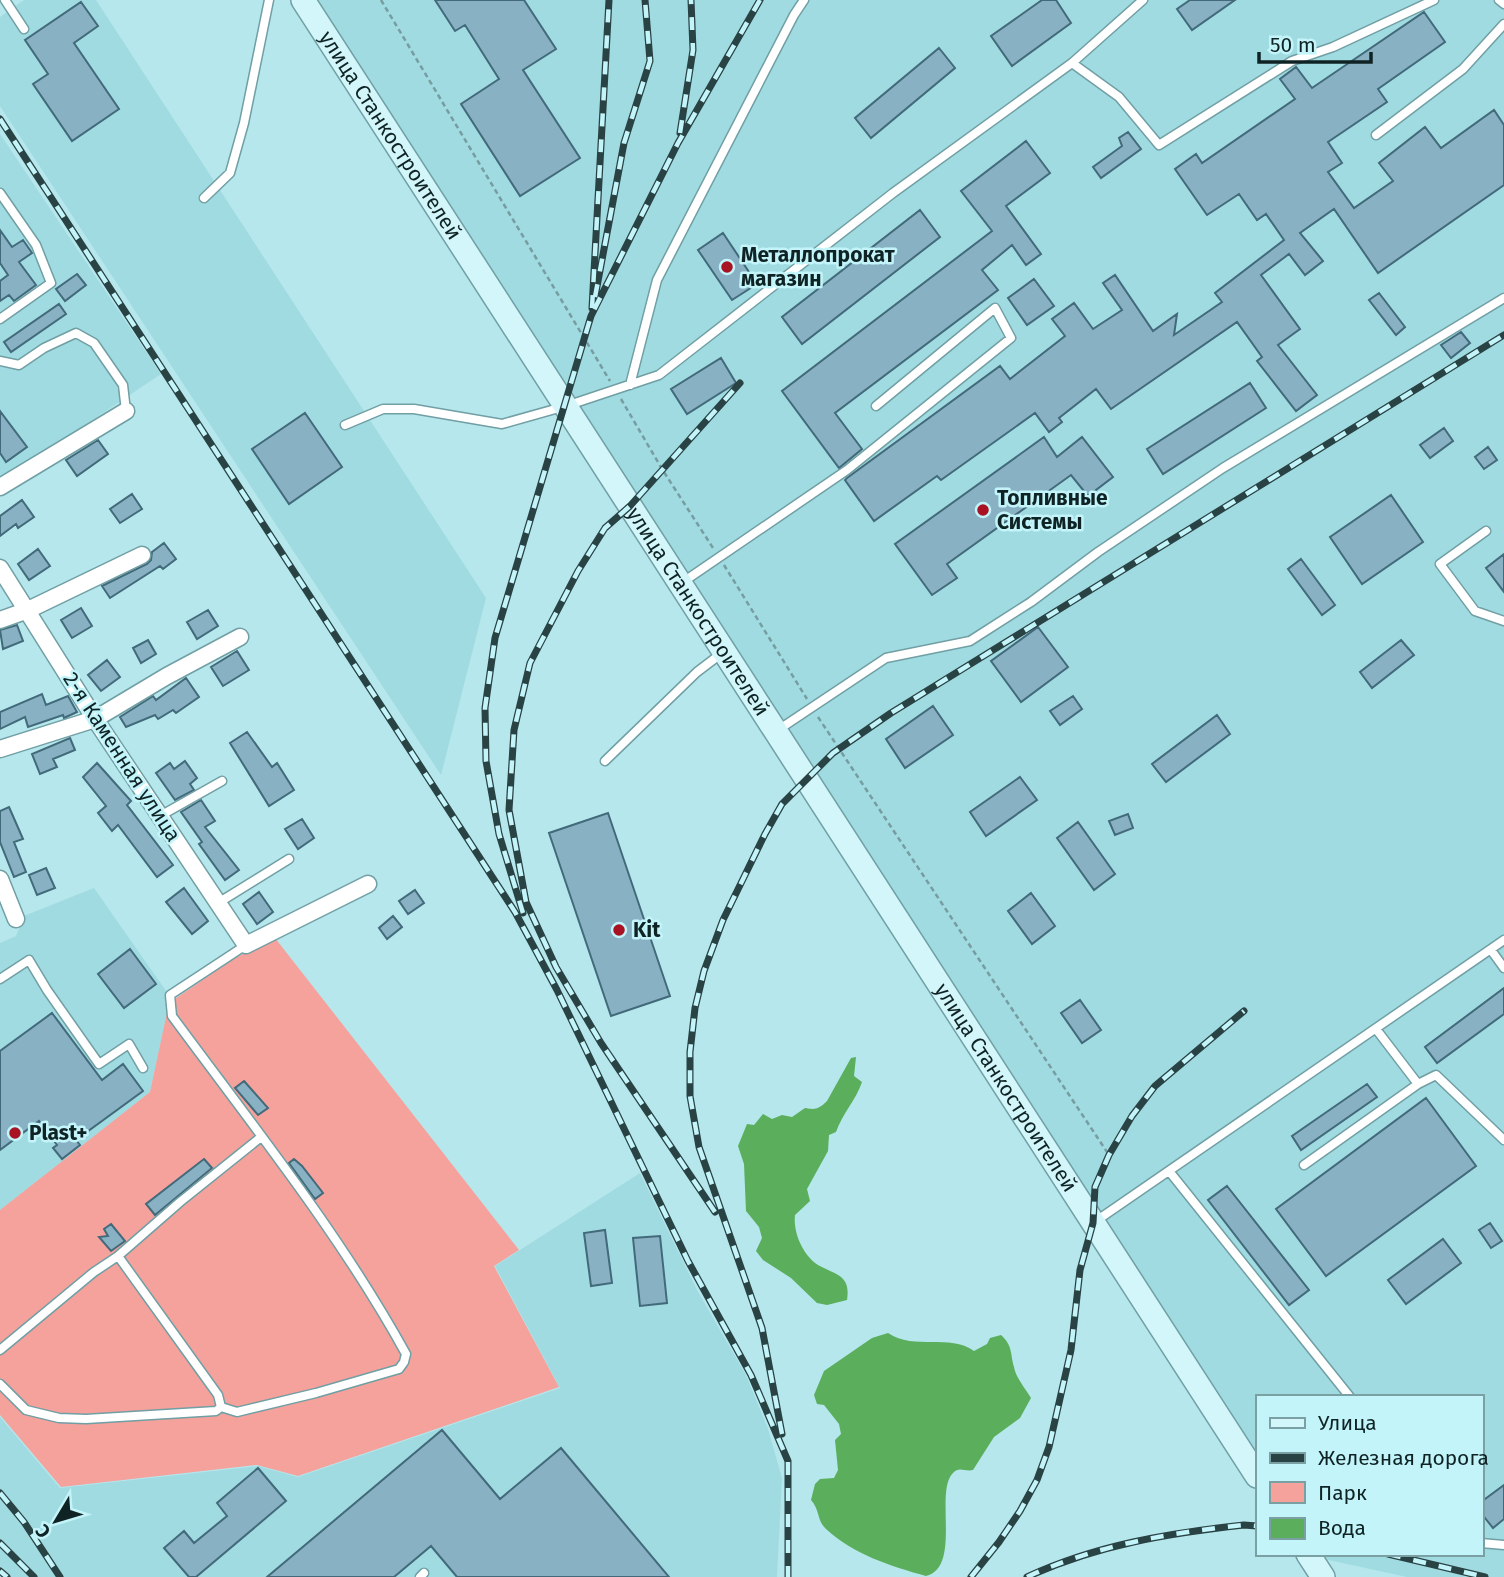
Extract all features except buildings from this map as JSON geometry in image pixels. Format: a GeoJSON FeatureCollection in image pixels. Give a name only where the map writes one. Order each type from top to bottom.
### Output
{"type":"FeatureCollection","features":[{"type":"Feature","properties":{"kind":"main road","name":"улица Станкостроителей"},"geometry":{"type":"LineString","coordinates":[[303,0],[1256,1474]]}},
{"type":"Feature","properties":{"kind":"main road"},"geometry":{"type":"LineString","coordinates":[[1309,1556],[1323,1577]]}},
{"type":"Feature","properties":{"kind":"street"},"geometry":{"type":"LineString","coordinates":[[0,487],[126,411]]}},
{"type":"Feature","properties":{"kind":"street"},"geometry":{"type":"LineString","coordinates":[[0,620],[28,610],[142,555]]}},
{"type":"Feature","properties":{"kind":"street","name":"2-я Каменная улица"},"geometry":{"type":"LineString","coordinates":[[0,568],[95,719],[246,945]]}},
{"type":"Feature","properties":{"kind":"street"},"geometry":{"type":"LineString","coordinates":[[0,749],[95,719],[240,637]]}},
{"type":"Feature","properties":{"kind":"street"},"geometry":{"type":"LineString","coordinates":[[0,879],[16,919]]}},
{"type":"Feature","properties":{"kind":"street"},"geometry":{"type":"LineString","coordinates":[[246,945],[368,884]]}},
{"type":"Feature","properties":{"kind":"lane"},"geometry":{"type":"LineString","coordinates":[[5,0],[24,29]]}},
{"type":"Feature","properties":{"kind":"lane"},"geometry":{"type":"LineString","coordinates":[[204,198],[230,173],[244,123],[269,0]]}},
{"type":"Feature","properties":{"kind":"lane"},"geometry":{"type":"LineString","coordinates":[[630,385],[657,280],[804,0]]}},
{"type":"Feature","properties":{"kind":"lane"},"geometry":{"type":"LineString","coordinates":[[345,425],[383,409],[414,410],[502,424],[659,375],[893,193],[1072,62],[1143,0]]}},
{"type":"Feature","properties":{"kind":"lane"},"geometry":{"type":"LineString","coordinates":[[1072,62],[1118,97],[1159,145],[1292,61],[1333,47],[1434,0]]}},
{"type":"Feature","properties":{"kind":"lane"},"geometry":{"type":"LineString","coordinates":[[1499,0],[1504,4]]}},
{"type":"Feature","properties":{"kind":"lane"},"geometry":{"type":"LineString","coordinates":[[1376,135],[1463,69],[1504,24]]}},
{"type":"Feature","properties":{"kind":"lane"},"geometry":{"type":"LineString","coordinates":[[0,193],[36,245],[51,283],[0,319]]}},
{"type":"Feature","properties":{"kind":"lane"},"geometry":{"type":"LineString","coordinates":[[776,732],[886,658],[970,641],[1031,602],[1098,552],[1223,468],[1504,298]]}},
{"type":"Feature","properties":{"kind":"lane"},"geometry":{"type":"LineString","coordinates":[[680,584],[847,470],[1011,338],[995,308],[876,405]]}},
{"type":"Feature","properties":{"kind":"lane"},"geometry":{"type":"LineString","coordinates":[[0,361],[19,365],[44,348],[76,333],[94,343],[123,384],[126,411]]}},
{"type":"Feature","properties":{"kind":"lane"},"geometry":{"type":"LineString","coordinates":[[1486,531],[1440,564],[1475,611],[1504,621]]}},
{"type":"Feature","properties":{"kind":"lane"},"geometry":{"type":"LineString","coordinates":[[605,761],[697,671],[724,651]]}},
{"type":"Feature","properties":{"kind":"lane"},"geometry":{"type":"LineString","coordinates":[[160,817],[222,781]]}},
{"type":"Feature","properties":{"kind":"lane"},"geometry":{"type":"LineString","coordinates":[[218,903],[289,859]]}},
{"type":"Feature","properties":{"kind":"lane"},"geometry":{"type":"LineString","coordinates":[[1093,1223],[1504,940]]}},
{"type":"Feature","properties":{"kind":"lane"},"geometry":{"type":"LineString","coordinates":[[221,1407],[237,1412],[316,1393],[398,1369],[406,1354],[376,1299],[172,1016],[170,995],[246,945]]}},
{"type":"Feature","properties":{"kind":"lane"},"geometry":{"type":"LineString","coordinates":[[1491,950],[1504,968]]}},
{"type":"Feature","properties":{"kind":"lane"},"geometry":{"type":"LineString","coordinates":[[0,979],[29,960],[99,1064],[129,1044],[143,1068]]}},
{"type":"Feature","properties":{"kind":"lane"},"geometry":{"type":"LineString","coordinates":[[1376,1029],[1418,1084]]}},
{"type":"Feature","properties":{"kind":"lane"},"geometry":{"type":"LineString","coordinates":[[1304,1165],[1418,1084],[1436,1075],[1504,1140]]}},
{"type":"Feature","properties":{"kind":"lane"},"geometry":{"type":"LineString","coordinates":[[0,1350],[261,1137]]}},
{"type":"Feature","properties":{"kind":"lane"},"geometry":{"type":"LineString","coordinates":[[1169,1171],[1348,1395]]}},
{"type":"Feature","properties":{"kind":"lane"},"geometry":{"type":"LineString","coordinates":[[117,1256],[218,1395],[221,1407]]}},
{"type":"Feature","properties":{"kind":"lane"},"geometry":{"type":"LineString","coordinates":[[0,1384],[26,1410],[59,1418],[86,1419],[216,1411],[221,1407]]}},
{"type":"Feature","properties":{"kind":"lane"},"geometry":{"type":"LineString","coordinates":[[1483,1543],[1504,1545]]}},
{"type":"Feature","properties":{"kind":"path"},"geometry":{"type":"LineString","coordinates":[[381,0],[662,469],[812,708],[1109,1155]]}},
{"type":"Feature","properties":{"kind":"shaded area"},"geometry":{"type":"Polygon","coordinates":[[[24,0],[96,0],[486,598],[441,775],[0,106],[0,17],[24,0]]]}},
{"type":"Feature","properties":{"kind":"shaded area"},"geometry":{"type":"Polygon","coordinates":[[[314,0],[1504,0],[1504,1577],[1407,1577],[1324,1559],[1322,1556],[1483,1556],[1483,1395],[1256,1395],[1256,1454],[314,0]]]}},
{"type":"Feature","properties":{"kind":"shaded area"},"geometry":{"type":"Polygon","coordinates":[[[0,134],[161,374],[0,482],[0,134]]]}},
{"type":"Feature","properties":{"kind":"shaded area"},"geometry":{"type":"Polygon","coordinates":[[[94,888],[166,991],[169,1003],[150,1092],[0,1210],[0,943],[16,936],[24,916],[94,888]]]}},
{"type":"Feature","properties":{"kind":"shaded area"},"geometry":{"type":"Polygon","coordinates":[[[640,1173],[697,1290],[746,1375],[768,1429],[782,1478],[777,1577],[0,1577],[0,1417],[60,1488],[258,1466],[298,1477],[560,1388],[495,1266],[640,1173]]]}},
{"type":"Feature","properties":{"kind":"green space"},"geometry":{"type":"Polygon","coordinates":[[[275,938],[519,1250],[494,1266],[559,1387],[298,1476],[257,1465],[61,1487],[0,1415],[0,1210],[150,1092],[169,1003],[233,959],[275,938]]]}},
{"type":"Feature","properties":{"kind":"water"},"geometry":{"type":"Polygon","coordinates":[[[856,1057],[854,1076],[862,1082],[836,1132],[829,1135],[828,1151],[807,1189],[810,1201],[795,1215],[797,1236],[808,1256],[818,1265],[841,1277],[847,1285],[847,1300],[827,1305],[817,1303],[791,1278],[763,1260],[756,1251],[762,1238],[759,1227],[746,1211],[744,1164],[738,1146],[747,1124],[754,1125],[763,1114],[772,1119],[782,1115],[792,1117],[805,1108],[822,1106],[851,1058],[856,1057]]]}},
{"type":"Feature","properties":{"kind":"water"},"geometry":{"type":"Polygon","coordinates":[[[888,1333],[909,1341],[954,1343],[974,1351],[987,1344],[990,1338],[1001,1335],[1009,1346],[1017,1375],[1031,1398],[1020,1418],[994,1437],[973,1470],[953,1473],[946,1495],[943,1559],[937,1570],[926,1576],[860,1552],[837,1538],[823,1526],[811,1500],[815,1484],[820,1479],[834,1478],[838,1470],[835,1440],[841,1434],[839,1424],[824,1405],[817,1404],[814,1395],[824,1371],[872,1338],[888,1333]]]}},
{"type":"Feature","properties":{"kind":"railway"},"geometry":{"type":"LineString","coordinates":[[592,308],[609,0]]}},
{"type":"Feature","properties":{"kind":"railway"},"geometry":{"type":"LineString","coordinates":[[595,297],[624,143],[650,61],[645,0]]}},
{"type":"Feature","properties":{"kind":"railway"},"geometry":{"type":"LineString","coordinates":[[680,133],[693,50],[691,0]]}},
{"type":"Feature","properties":{"kind":"railway"},"geometry":{"type":"LineString","coordinates":[[523,913],[499,834],[486,761],[485,708],[495,638],[591,316],[678,143],[760,0]]}},
{"type":"Feature","properties":{"kind":"railway"},"geometry":{"type":"LineString","coordinates":[[0,119],[515,912],[557,990],[688,1261],[751,1375],[788,1461],[788,1577]]}},
{"type":"Feature","properties":{"kind":"railway"},"geometry":{"type":"LineString","coordinates":[[782,1434],[762,1328],[699,1147],[690,1096],[690,1052],[695,1008],[704,971],[723,920],[782,804],[833,753],[891,713],[1504,335]]}},
{"type":"Feature","properties":{"kind":"railway"},"geometry":{"type":"LineString","coordinates":[[715,1212],[601,1043],[556,967],[526,902],[509,810],[514,730],[530,663],[578,571],[605,528],[630,506],[740,383]]}},
{"type":"Feature","properties":{"kind":"railway"},"geometry":{"type":"LineString","coordinates":[[971,1577],[1020,1511],[1037,1480],[1049,1447],[1071,1350],[1080,1270],[1093,1223],[1095,1187],[1109,1155],[1132,1116],[1155,1086],[1244,1011]]}},
{"type":"Feature","properties":{"kind":"railway"},"geometry":{"type":"LineString","coordinates":[[0,1493],[24,1522],[60,1577]]}},
{"type":"Feature","properties":{"kind":"railway"},"geometry":{"type":"LineString","coordinates":[[1027,1577],[1079,1556],[1133,1542],[1216,1528],[1256,1526]]}},
{"type":"Feature","properties":{"kind":"railway"},"geometry":{"type":"LineString","coordinates":[[0,1543],[34,1577]]}},
{"type":"Feature","properties":{"kind":"railway"},"geometry":{"type":"LineString","coordinates":[[1396,1556],[1485,1577]]}},
{"type":"Feature","properties":{"kind":"railway"},"geometry":{"type":"LineString","coordinates":[[0,1571],[7,1577]]}},
{"type":"Feature","properties":{"kind":"place","name":"Металлопрокат магазин"},"geometry":{"type":"Point","coordinates":[727,267]}},
{"type":"Feature","properties":{"kind":"place","name":"Топливные Системы"},"geometry":{"type":"Point","coordinates":[983,510]}},
{"type":"Feature","properties":{"kind":"place","name":"Kit"},"geometry":{"type":"Point","coordinates":[619,930]}},
{"type":"Feature","properties":{"kind":"place","name":"Plast+"},"geometry":{"type":"Point","coordinates":[15,1133]}}]}
